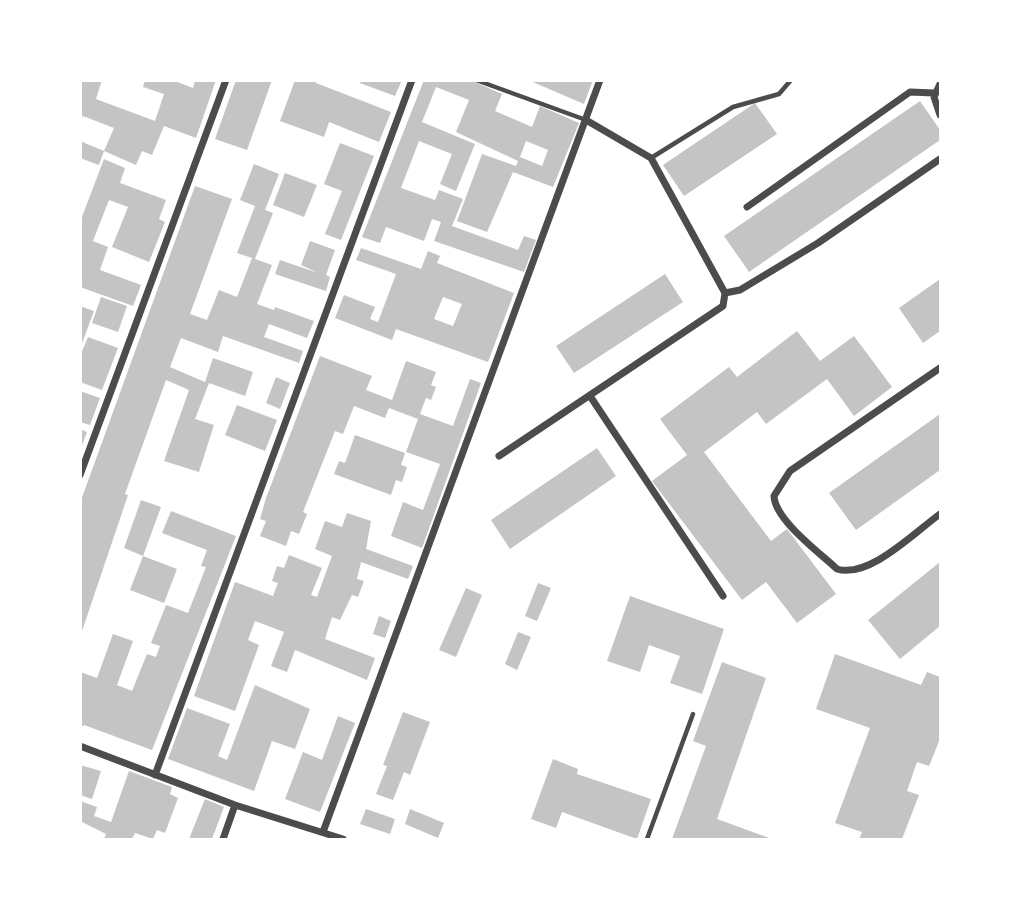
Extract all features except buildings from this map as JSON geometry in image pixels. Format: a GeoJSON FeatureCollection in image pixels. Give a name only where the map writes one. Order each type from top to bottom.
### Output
{"type":"FeatureCollection","features":[{"type":"Feature","properties":{"kind":"street"},"geometry":{"type":"LineString","coordinates":[[80,475],[226,80]]}},
{"type":"Feature","properties":{"kind":"street"},"geometry":{"type":"LineString","coordinates":[[155,775],[412,80]]}},
{"type":"Feature","properties":{"kind":"street"},"geometry":{"type":"LineString","coordinates":[[323,832],[600,80]]}},
{"type":"Feature","properties":{"kind":"street"},"geometry":{"type":"LineString","coordinates":[[940,84],[934,93],[934,104],[940,115]]}},
{"type":"Feature","properties":{"kind":"street"},"geometry":{"type":"LineString","coordinates":[[747,207],[910,92],[934,93]]}},
{"type":"Feature","properties":{"kind":"street"},"geometry":{"type":"LineString","coordinates":[[499,456],[723,306],[725,293],[651,158],[586,120]]}},
{"type":"Feature","properties":{"kind":"street"},"geometry":{"type":"LineString","coordinates":[[725,293],[740,290],[818,243],[940,159]]}},
{"type":"Feature","properties":{"kind":"street"},"geometry":{"type":"LineString","coordinates":[[940,368],[790,471],[774,496],[776,509],[784,519],[837,569],[846,572],[863,569],[877,561],[940,514]]}},
{"type":"Feature","properties":{"kind":"street"},"geometry":{"type":"LineString","coordinates":[[590,396],[723,596]]}},
{"type":"Feature","properties":{"kind":"street"},"geometry":{"type":"LineString","coordinates":[[80,746],[235,805],[343,839]]}},
{"type":"Feature","properties":{"kind":"street"},"geometry":{"type":"LineString","coordinates":[[223,839],[235,805]]}},
{"type":"Feature","properties":{"kind":"lane"},"geometry":{"type":"LineString","coordinates":[[476,80],[586,120]]}},
{"type":"Feature","properties":{"kind":"lane"},"geometry":{"type":"LineString","coordinates":[[651,158],[733,107],[779,94],[791,80]]}},
{"type":"Feature","properties":{"kind":"lane"},"geometry":{"type":"LineString","coordinates":[[647,839],[693,714]]}}]}
